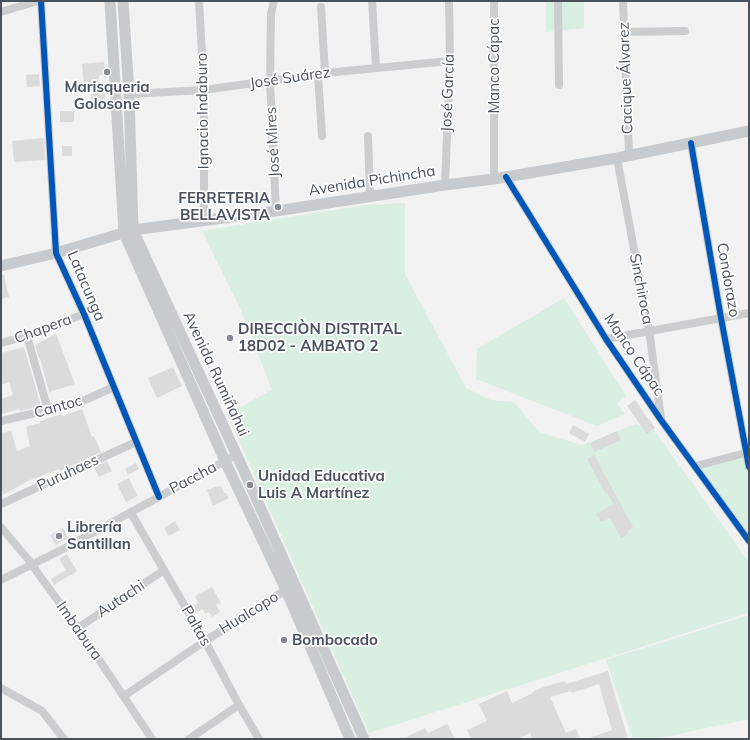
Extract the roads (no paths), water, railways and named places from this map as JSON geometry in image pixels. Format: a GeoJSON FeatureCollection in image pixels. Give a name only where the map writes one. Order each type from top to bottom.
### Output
{"type":"FeatureCollection","features":[{"type":"Feature","properties":{"kind":"main road","name":"Avenida Rumiñahui"},"geometry":{"type":"LineString","coordinates":[[110,1],[129,231],[225,461],[290,588],[364,739]]}},
{"type":"Feature","properties":{"kind":"main road","name":"Avenida Rumiñahui"},"geometry":{"type":"LineString","coordinates":[[122,1],[129,94],[129,231],[236,455],[350,739]]}},
{"type":"Feature","properties":{"kind":"main road","name":"Avenida Pichincha"},"geometry":{"type":"LineString","coordinates":[[1,266],[56,253],[129,231],[494,179],[617,158],[629,154],[691,144],[749,131]]}},
{"type":"Feature","properties":{"kind":"street"},"geometry":{"type":"LineString","coordinates":[[1,12],[40,1]]}},
{"type":"Feature","properties":{"kind":"street","name":"Latacunga"},"geometry":{"type":"LineString","coordinates":[[40,1],[56,253],[84,314],[159,497]]}},
{"type":"Feature","properties":{"kind":"street","name":"Ignacio Indaburo"},"geometry":{"type":"LineString","coordinates":[[199,1],[204,90],[204,221]]}},
{"type":"Feature","properties":{"kind":"street","name":"José Mires"},"geometry":{"type":"LineString","coordinates":[[274,1],[271,14],[270,81],[276,211]]}},
{"type":"Feature","properties":{"kind":"street"},"geometry":{"type":"LineString","coordinates":[[372,1],[376,67]]}},
{"type":"Feature","properties":{"kind":"street","name":"José García"},"geometry":{"type":"LineString","coordinates":[[445,185],[450,62],[449,1]]}},
{"type":"Feature","properties":{"kind":"street","name":"Manco Cápac"},"geometry":{"type":"LineString","coordinates":[[494,1],[494,179]]}},
{"type":"Feature","properties":{"kind":"street"},"geometry":{"type":"LineString","coordinates":[[558,1],[559,85]]}},
{"type":"Feature","properties":{"kind":"street","name":"Cacique Álvarez"},"geometry":{"type":"LineString","coordinates":[[623,1],[629,154]]}},
{"type":"Feature","properties":{"kind":"street"},"geometry":{"type":"LineString","coordinates":[[321,7],[322,136]]}},
{"type":"Feature","properties":{"kind":"street"},"geometry":{"type":"LineString","coordinates":[[624,32],[685,31]]}},
{"type":"Feature","properties":{"kind":"street","name":"José Suárez"},"geometry":{"type":"LineString","coordinates":[[129,94],[204,90],[322,73],[376,67],[450,62]]}},
{"type":"Feature","properties":{"kind":"street"},"geometry":{"type":"LineString","coordinates":[[368,136],[370,197]]}},
{"type":"Feature","properties":{"kind":"street","name":"Condorazo"},"geometry":{"type":"LineString","coordinates":[[691,144],[721,318],[748,452],[749,467]]}},
{"type":"Feature","properties":{"kind":"street","name":"Sinchiroca"},"geometry":{"type":"LineString","coordinates":[[617,158],[649,330],[662,420]]}},
{"type":"Feature","properties":{"kind":"street","name":"Manco Cápac"},"geometry":{"type":"LineString","coordinates":[[506,177],[606,339],[749,541]]}},
{"type":"Feature","properties":{"kind":"street"},"geometry":{"type":"LineString","coordinates":[[606,339],[749,313]]}},
{"type":"Feature","properties":{"kind":"street","name":"Chapera"},"geometry":{"type":"LineString","coordinates":[[1,343],[27,336],[84,314]]}},
{"type":"Feature","properties":{"kind":"street"},"geometry":{"type":"LineString","coordinates":[[27,336],[48,410]]}},
{"type":"Feature","properties":{"kind":"street","name":"Cantoc"},"geometry":{"type":"LineString","coordinates":[[1,421],[85,400],[114,387]]}},
{"type":"Feature","properties":{"kind":"street","name":"Puruhaes"},"geometry":{"type":"LineString","coordinates":[[1,504],[136,442]]}},
{"type":"Feature","properties":{"kind":"street"},"geometry":{"type":"LineString","coordinates":[[696,466],[748,452]]}},
{"type":"Feature","properties":{"kind":"street","name":"Paccha"},"geometry":{"type":"LineString","coordinates":[[1,580],[131,513],[236,455]]}},
{"type":"Feature","properties":{"kind":"street","name":"Paltas"},"geometry":{"type":"LineString","coordinates":[[131,513],[205,641],[259,739]]}},
{"type":"Feature","properties":{"kind":"street","name":"Imbabura"},"geometry":{"type":"LineString","coordinates":[[1,527],[32,564],[36,572],[78,628],[152,739]]}},
{"type":"Feature","properties":{"kind":"street","name":"Autachi"},"geometry":{"type":"LineString","coordinates":[[78,628],[164,570]]}},
{"type":"Feature","properties":{"kind":"street","name":"Hualcopo"},"geometry":{"type":"LineString","coordinates":[[124,696],[205,641],[290,588]]}},
{"type":"Feature","properties":{"kind":"street"},"geometry":{"type":"LineString","coordinates":[[1,688],[42,711],[64,739]]}},
{"type":"Feature","properties":{"kind":"street"},"geometry":{"type":"LineString","coordinates":[[189,739],[239,705]]}},
{"type":"Feature","properties":{"kind":"place","name":"Marisqueria Golosone"},"geometry":{"type":"Point","coordinates":[107,72]}},
{"type":"Feature","properties":{"kind":"place","name":"FERRETERIA BELLAVISTA"},"geometry":{"type":"Point","coordinates":[278,207]}},
{"type":"Feature","properties":{"kind":"place","name":"DIRECCIÒN DISTRITAL 18D02 - AMBATO 2"},"geometry":{"type":"Point","coordinates":[230,338]}},
{"type":"Feature","properties":{"kind":"place","name":"Unidad Educativa Luis A Martínez"},"geometry":{"type":"Point","coordinates":[250,485]}},
{"type":"Feature","properties":{"kind":"place","name":"Librería Santillan"},"geometry":{"type":"Point","coordinates":[59,536]}},
{"type":"Feature","properties":{"kind":"place","name":"Bombocado"},"geometry":{"type":"Point","coordinates":[284,640]}}]}
